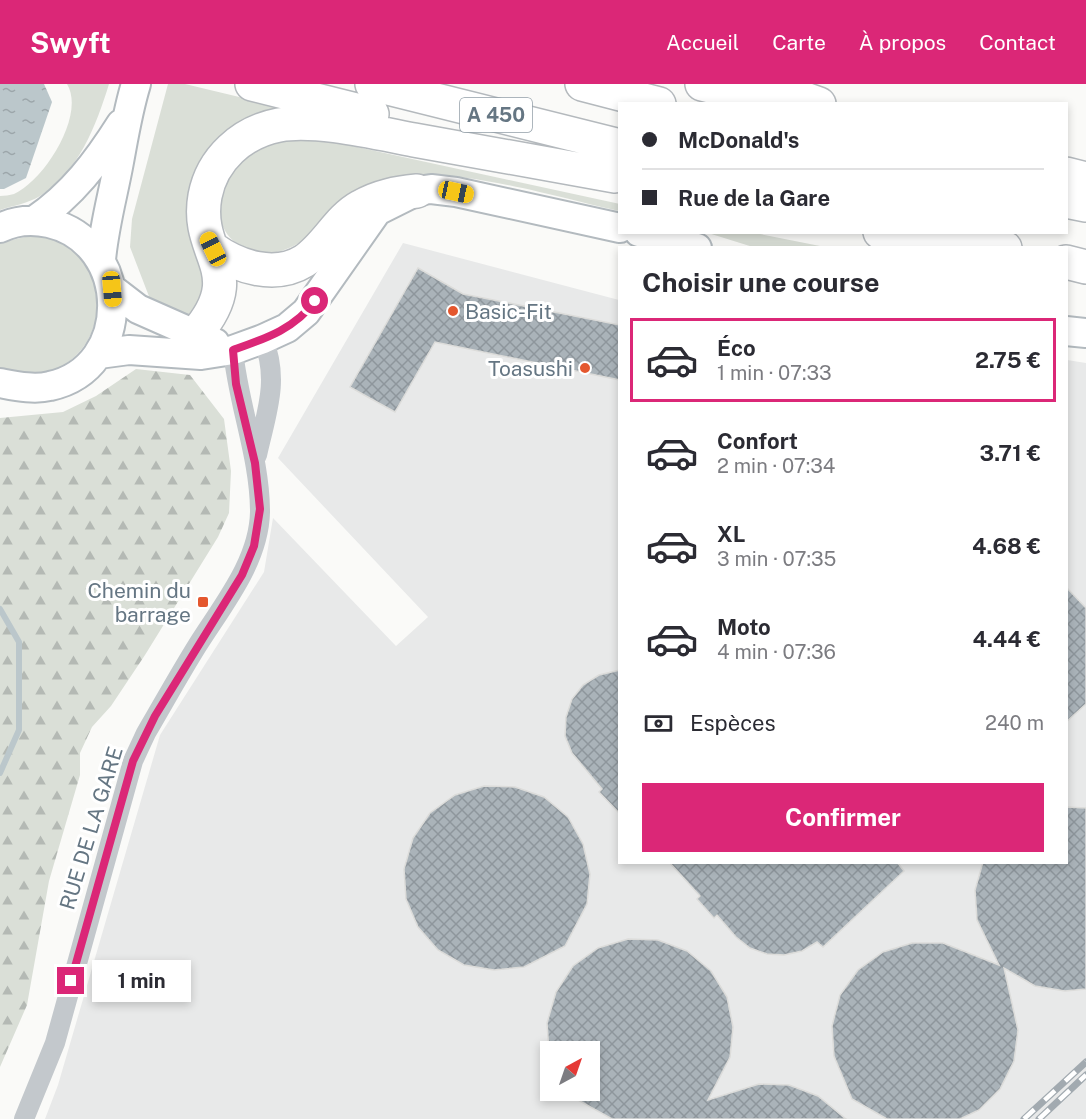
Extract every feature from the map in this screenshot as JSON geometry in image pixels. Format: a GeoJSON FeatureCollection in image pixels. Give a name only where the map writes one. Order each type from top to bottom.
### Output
{"type":"FeatureCollection","features":[{"type":"Feature","properties":{"kind":"highway"},"geometry":{"type":"LineString","coordinates":[[252,84],[618,166]]}},
{"type":"Feature","properties":{"kind":"highway","name":"A 450"},"geometry":{"type":"LineString","coordinates":[[372,84],[618,166]]}},
{"type":"Feature","properties":{"kind":"highway"},"geometry":{"type":"LineString","coordinates":[[582,84],[651,102]]}},
{"type":"Feature","properties":{"kind":"highway"},"geometry":{"type":"LineString","coordinates":[[702,84],[774,102]]}},
{"type":"Feature","properties":{"kind":"highway"},"geometry":{"type":"LineString","coordinates":[[763,84],[813,102]]}},
{"type":"Feature","properties":{"kind":"highway"},"geometry":{"type":"LineString","coordinates":[[184,344],[208,320],[216,303],[220,283],[213,249],[206,234],[202,214],[212,173],[223,156],[238,143],[257,132],[279,125],[303,124],[618,166]]}},
{"type":"Feature","properties":{"kind":"highway"},"geometry":{"type":"LineString","coordinates":[[1068,174],[1086,179]]}},
{"type":"Feature","properties":{"kind":"highway"},"geometry":{"type":"LineString","coordinates":[[213,249],[224,257],[260,270],[284,269],[304,261],[358,208],[385,195],[417,191]]}},
{"type":"Feature","properties":{"kind":"highway"},"geometry":{"type":"LineString","coordinates":[[1068,201],[1086,205]]}},
{"type":"Feature","properties":{"kind":"highway"},"geometry":{"type":"LineString","coordinates":[[888,234],[936,246]]}},
{"type":"Feature","properties":{"kind":"highway"},"geometry":{"type":"LineString","coordinates":[[955,234],[989,246]]}},
{"type":"Feature","properties":{"kind":"highway"},"geometry":{"type":"LineString","coordinates":[[1068,262],[1086,267]]}},
{"type":"Feature","properties":{"kind":"main road"},"geometry":{"type":"LineString","coordinates":[[101,260],[103,234],[119,164],[125,117],[136,84]]}},
{"type":"Feature","properties":{"kind":"main road"},"geometry":{"type":"LineString","coordinates":[[35,220],[67,196],[100,156],[125,117]]}},
{"type":"Feature","properties":{"kind":"main road"},"geometry":{"type":"LineString","coordinates":[[99,354],[184,344],[233,350],[287,328],[306,312],[377,211],[417,191],[431,189],[456,192],[618,228]]}},
{"type":"Feature","properties":{"kind":"main road"},"geometry":{"type":"LineString","coordinates":[[0,228],[11,222],[35,220],[57,225],[72,232],[90,245],[101,260],[112,289],[114,310],[109,331],[99,354],[67,380],[49,387],[24,387],[0,383]]}},
{"type":"Feature","properties":{"kind":"main road"},"geometry":{"type":"LineString","coordinates":[[646,234],[690,246]]}},
{"type":"Feature","properties":{"kind":"main road"},"geometry":{"type":"LineString","coordinates":[[112,289],[184,344]]}},
{"type":"Feature","properties":{"kind":"main road"},"geometry":{"type":"LineString","coordinates":[[1068,331],[1086,333]]}},
{"type":"Feature","properties":{"kind":"street","name":"RUE DE LA GARE"},"geometry":{"type":"LineString","coordinates":[[255,463],[273,387],[268,352],[263,339]]}},
{"type":"Feature","properties":{"kind":"street","name":"RUE DE LA GARE"},"geometry":{"type":"LineString","coordinates":[[24,1119],[55,1043],[133,761],[151,724],[242,575],[254,546],[260,509],[255,463],[236,384],[233,350]]}},
{"type":"Feature","properties":{"kind":"shaded area"},"geometry":{"type":"Polygon","coordinates":[[[403,243],[618,300],[618,864],[1068,864],[1068,360],[1086,363],[1086,1119],[45,1119],[58,1085],[160,735],[264,572],[273,518],[396,646],[428,617],[278,458],[403,243]]]}},
{"type":"Feature","properties":{"kind":"green space"},"geometry":{"type":"Polygon","coordinates":[[[67,84],[109,84],[92,131],[76,161],[54,186],[36,198],[0,210],[0,196],[14,194],[26,187],[38,176],[59,146],[71,112],[71,97],[67,84]]]}},
{"type":"Feature","properties":{"kind":"green space"},"geometry":{"type":"Polygon","coordinates":[[[168,84],[185,84],[290,109],[219,141],[209,277],[192,324],[150,299],[130,247],[132,219],[168,84]]]}},
{"type":"Feature","properties":{"kind":"green space"},"geometry":{"type":"Polygon","coordinates":[[[297,138],[334,142],[618,204],[618,211],[499,183],[433,175],[405,175],[383,181],[367,190],[318,230],[284,250],[266,253],[247,249],[233,241],[224,230],[220,217],[223,188],[239,163],[250,153],[279,141],[297,138]]]}},
{"type":"Feature","properties":{"kind":"green space"},"geometry":{"type":"Polygon","coordinates":[[[711,234],[760,234],[820,246],[750,246],[711,234]]]}},
{"type":"Feature","properties":{"kind":"green space"},"geometry":{"type":"Polygon","coordinates":[[[33,235],[68,247],[89,268],[97,295],[95,322],[83,347],[63,366],[34,375],[0,369],[0,243],[33,235]]]}},
{"type":"Feature","properties":{"kind":"green space"},"geometry":{"type":"Polygon","coordinates":[[[136,369],[190,375],[224,419],[231,471],[229,513],[218,537],[145,655],[111,706],[92,727],[80,753],[80,775],[49,881],[27,1005],[0,1067],[0,418],[63,412],[96,396],[136,369]]]}},
{"type":"Feature","properties":{"kind":"water"},"geometry":{"type":"Polygon","coordinates":[[[0,84],[44,84],[52,102],[26,178],[4,189],[0,189],[0,84]]]}},
{"type":"Feature","properties":{"kind":"building"},"geometry":{"type":"Polygon","coordinates":[[[418,268],[463,294],[618,325],[618,380],[435,342],[395,412],[350,387],[418,268]]]}},
{"type":"Feature","properties":{"kind":"building"},"geometry":{"type":"Polygon","coordinates":[[[1068,589],[1086,608],[1086,704],[1068,720],[1068,589]]]}},
{"type":"Feature","properties":{"kind":"building"},"geometry":{"type":"Polygon","coordinates":[[[618,670],[618,812],[599,792],[602,789],[572,753],[565,736],[566,717],[572,699],[583,685],[599,675],[618,670]]]}},
{"type":"Feature","properties":{"kind":"building"},"geometry":{"type":"Polygon","coordinates":[[[484,786],[515,787],[544,797],[568,817],[583,844],[590,874],[587,904],[565,946],[524,967],[494,970],[464,965],[438,950],[418,927],[406,899],[404,869],[413,838],[430,813],[455,795],[484,786]]]}},
{"type":"Feature","properties":{"kind":"building"},"geometry":{"type":"Polygon","coordinates":[[[1068,807],[1086,808],[1086,989],[1065,991],[1035,986],[1004,968],[1018,1030],[1014,1061],[1000,1089],[979,1110],[960,1119],[887,1119],[852,1099],[834,1056],[832,1026],[840,995],[858,970],[883,952],[912,943],[943,943],[999,965],[977,920],[975,890],[982,864],[1068,864],[1068,807]]]}},
{"type":"Feature","properties":{"kind":"building"},"geometry":{"type":"Polygon","coordinates":[[[671,864],[899,864],[904,871],[823,947],[817,942],[802,951],[784,955],[767,954],[750,948],[736,937],[717,915],[714,918],[697,899],[700,896],[671,864]]]}},
{"type":"Feature","properties":{"kind":"building"},"geometry":{"type":"Polygon","coordinates":[[[628,939],[658,940],[687,951],[711,971],[727,997],[733,1027],[730,1057],[708,1100],[759,1084],[789,1085],[818,1096],[846,1119],[612,1119],[580,1101],[600,1101],[600,1041],[548,1041],[547,1023],[556,992],[573,966],[598,948],[628,939]]]}},
{"type":"Feature","properties":{"kind":"waterway"},"geometry":{"type":"LineString","coordinates":[[0,609],[19,642],[19,730],[0,773]]}},
{"type":"Feature","properties":{"kind":"railway"},"geometry":{"type":"LineString","coordinates":[[1024,1119],[1086,1062]]}},
{"type":"Feature","properties":{"kind":"railway"},"geometry":{"type":"LineString","coordinates":[[1039,1119],[1086,1075]]}},
{"type":"Feature","properties":{"kind":"place","name":"Basic-Fit"},"geometry":{"type":"Point","coordinates":[453,311]}},
{"type":"Feature","properties":{"kind":"place","name":"Toasushi"},"geometry":{"type":"Point","coordinates":[585,368]}},
{"type":"Feature","properties":{"kind":"place","name":"Chemin du barrage"},"geometry":{"type":"Point","coordinates":[203,602]}},
{"type":"Feature","properties":{"kind":"route"},"geometry":{"type":"LineString","coordinates":[[71,981],[133,761],[155,716],[242,575],[254,546],[260,509],[255,463],[236,384],[233,350],[287,328],[315,301]]}}]}
